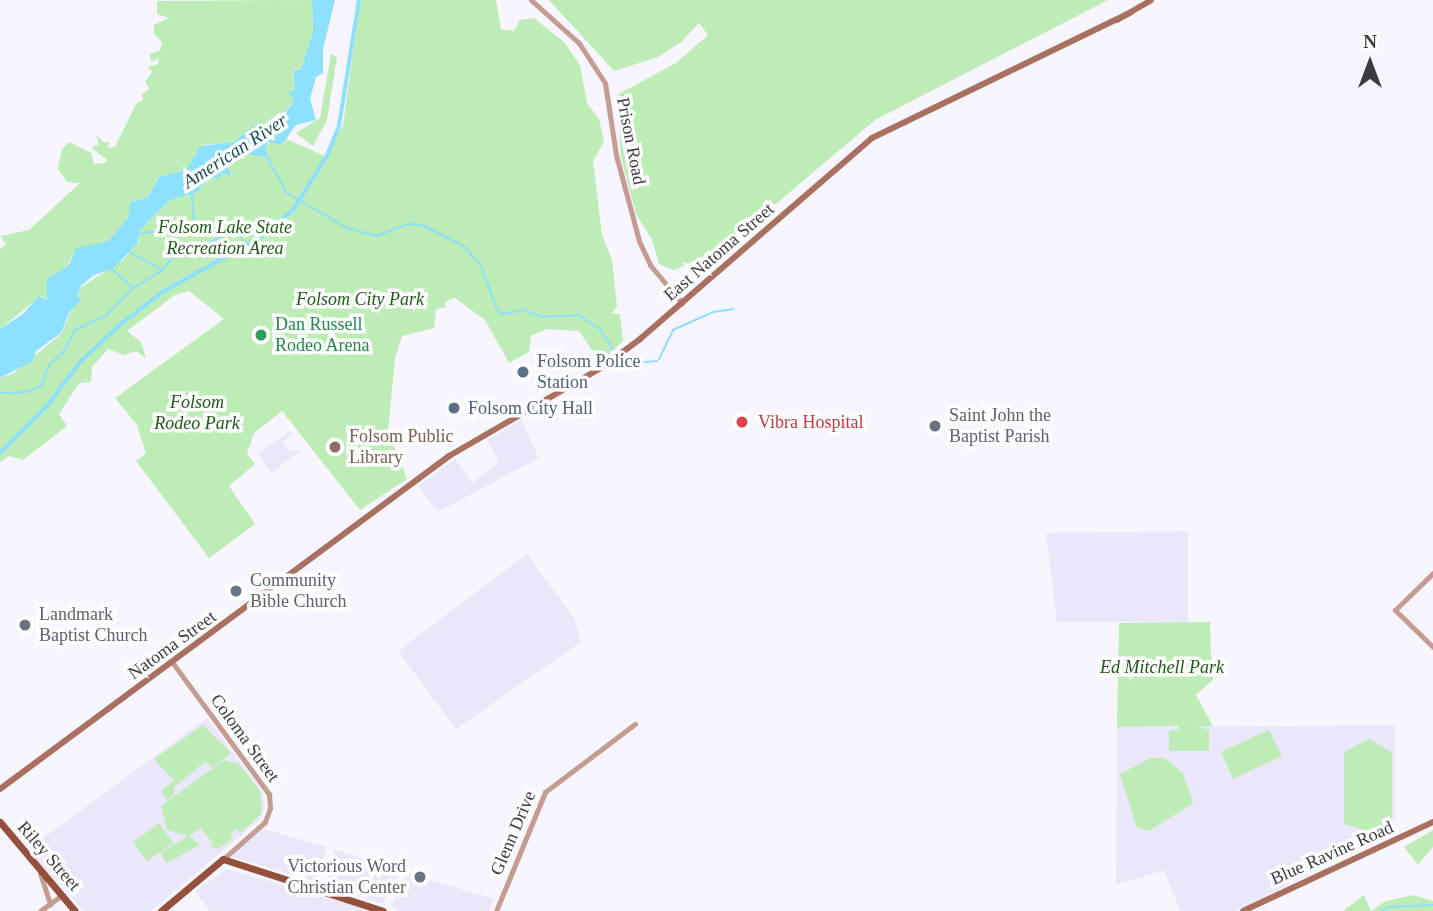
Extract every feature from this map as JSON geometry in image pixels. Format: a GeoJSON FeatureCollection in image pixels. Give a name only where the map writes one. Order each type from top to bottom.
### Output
{"type":"FeatureCollection","features":[{"type":"Feature","properties":{"kind":"main road","name":"East Natoma Street"},"geometry":{"type":"LineString","coordinates":[[360,522],[481,435],[606,364],[632,345],[882,131],[1151,0]]}},
{"type":"Feature","properties":{"kind":"main road","name":"Natoma Street"},"geometry":{"type":"LineString","coordinates":[[0,789],[360,522]]}},
{"type":"Feature","properties":{"kind":"main road","name":"Riley Street"},"geometry":{"type":"LineString","coordinates":[[0,822],[40,873],[75,911]]}},
{"type":"Feature","properties":{"kind":"main road","name":"Blue Ravine Road"},"geometry":{"type":"LineString","coordinates":[[1243,911],[1433,822]]}},
{"type":"Feature","properties":{"kind":"main road"},"geometry":{"type":"LineString","coordinates":[[161,911],[221,861],[383,911]]}},
{"type":"Feature","properties":{"kind":"street","name":"Prison Road"},"geometry":{"type":"LineString","coordinates":[[531,0],[579,43],[605,83],[616,155],[639,241],[650,265],[682,303]]}},
{"type":"Feature","properties":{"kind":"street"},"geometry":{"type":"LineString","coordinates":[[1433,573],[1395,610],[1433,647]]}},
{"type":"Feature","properties":{"kind":"street","name":"Coloma Street"},"geometry":{"type":"LineString","coordinates":[[172,662],[269,794],[271,808],[265,822],[221,861]]}},
{"type":"Feature","properties":{"kind":"street","name":"Glenn Drive"},"geometry":{"type":"LineString","coordinates":[[496,911],[545,792],[635,724]]}},
{"type":"Feature","properties":{"kind":"street"},"geometry":{"type":"LineString","coordinates":[[40,873],[51,895],[50,904]]}},
{"type":"Feature","properties":{"kind":"street"},"geometry":{"type":"LineString","coordinates":[[40,911],[62,895]]}},
{"type":"Feature","properties":{"kind":"shaded area"},"geometry":{"type":"Polygon","coordinates":[[[521,420],[539,458],[438,512],[418,486],[455,459],[472,483],[499,462],[487,440],[521,420]]]}},
{"type":"Feature","properties":{"kind":"shaded area"},"geometry":{"type":"Polygon","coordinates":[[[290,431],[293,434],[282,442],[291,452],[303,449],[271,473],[258,454],[290,431]]]}},
{"type":"Feature","properties":{"kind":"shaded area"},"geometry":{"type":"Polygon","coordinates":[[[1188,531],[1188,622],[1057,622],[1046,533],[1188,531]]]}},
{"type":"Feature","properties":{"kind":"shaded area"},"geometry":{"type":"Polygon","coordinates":[[[527,554],[574,618],[581,642],[456,729],[398,651],[527,554]]]}},
{"type":"Feature","properties":{"kind":"shaded area"},"geometry":{"type":"Polygon","coordinates":[[[207,718],[262,790],[265,805],[260,819],[151,911],[84,911],[31,853],[31,847],[207,718]]]}},
{"type":"Feature","properties":{"kind":"shaded area"},"geometry":{"type":"Polygon","coordinates":[[[1395,725],[1395,831],[1235,911],[1180,911],[1164,870],[1116,885],[1117,727],[1395,725]]]}},
{"type":"Feature","properties":{"kind":"shaded area"},"geometry":{"type":"Polygon","coordinates":[[[264,829],[326,847],[316,882],[233,857],[234,851],[264,829]]]}},
{"type":"Feature","properties":{"kind":"shaded area"},"geometry":{"type":"Polygon","coordinates":[[[334,849],[400,871],[383,904],[327,884],[334,849]]]}},
{"type":"Feature","properties":{"kind":"shaded area"},"geometry":{"type":"Polygon","coordinates":[[[227,869],[369,911],[210,911],[195,891],[227,869]]]}},
{"type":"Feature","properties":{"kind":"shaded area"},"geometry":{"type":"Polygon","coordinates":[[[407,873],[494,899],[489,911],[398,911],[392,905],[407,873]]]}},
{"type":"Feature","properties":{"kind":"green space","name":"Folsom Lake State Recreation Area"},"geometry":{"type":"Polygon","coordinates":[[[312,0],[313,31],[301,70],[295,69],[295,91],[290,91],[294,101],[286,113],[279,113],[261,127],[252,126],[234,142],[203,145],[186,170],[158,178],[148,197],[133,201],[128,218],[108,241],[74,251],[68,265],[48,279],[47,300],[41,296],[0,329],[0,249],[6,244],[0,236],[29,230],[80,183],[67,182],[58,169],[62,149],[69,142],[91,153],[94,164],[105,163],[107,160],[91,147],[99,145],[96,134],[104,143],[110,142],[107,148],[115,147],[136,104],[143,100],[142,94],[150,89],[145,82],[152,72],[148,67],[158,64],[159,58],[151,62],[150,54],[160,50],[162,43],[154,33],[154,25],[169,18],[157,14],[157,1],[312,0]]]}},
{"type":"Feature","properties":{"kind":"green space"},"geometry":{"type":"Polygon","coordinates":[[[360,0],[496,0],[501,29],[514,31],[520,20],[534,18],[564,42],[580,65],[587,103],[599,119],[604,141],[593,161],[602,235],[612,260],[617,306],[612,313],[620,314],[623,341],[600,362],[579,331],[547,329],[531,336],[529,352],[509,363],[485,320],[455,298],[445,302],[446,307],[436,309],[434,328],[402,336],[395,358],[388,431],[407,479],[360,510],[282,411],[254,433],[247,454],[255,464],[229,486],[255,524],[209,558],[136,461],[146,453],[137,425],[115,398],[224,319],[189,291],[175,295],[127,331],[141,342],[146,358],[136,351],[124,355],[108,349],[92,367],[91,382],[79,383],[59,414],[67,426],[23,460],[9,456],[0,462],[0,378],[14,373],[61,334],[70,313],[81,300],[77,298],[81,287],[122,261],[139,242],[140,230],[170,200],[195,193],[212,176],[217,180],[223,173],[231,176],[227,164],[244,152],[267,158],[265,147],[272,140],[284,144],[286,139],[325,156],[343,125],[360,0]]]}},
{"type":"Feature","properties":{"kind":"green space"},"geometry":{"type":"Polygon","coordinates":[[[549,0],[1108,0],[875,120],[725,247],[674,270],[659,264],[652,240],[636,214],[621,158],[617,95],[676,63],[708,35],[699,23],[681,42],[658,57],[614,71],[549,0]]]}},
{"type":"Feature","properties":{"kind":"green space"},"geometry":{"type":"Polygon","coordinates":[[[331,54],[337,57],[327,120],[313,146],[296,133],[320,118],[331,54]]]}},
{"type":"Feature","properties":{"kind":"green space","name":"Ed Mitchell Park"},"geometry":{"type":"Polygon","coordinates":[[[1210,622],[1211,657],[1218,675],[1196,695],[1213,726],[1199,727],[1209,730],[1209,751],[1169,751],[1169,731],[1178,730],[1178,726],[1117,727],[1119,623],[1210,622]]]}},
{"type":"Feature","properties":{"kind":"green space"},"geometry":{"type":"Polygon","coordinates":[[[203,725],[231,753],[212,768],[206,761],[174,787],[174,795],[167,800],[161,791],[174,781],[154,759],[203,725]]]}},
{"type":"Feature","properties":{"kind":"green space"},"geometry":{"type":"Polygon","coordinates":[[[1269,730],[1282,756],[1233,779],[1221,752],[1269,730]]]}},
{"type":"Feature","properties":{"kind":"green space"},"geometry":{"type":"Polygon","coordinates":[[[1369,739],[1392,752],[1392,824],[1367,831],[1344,824],[1344,752],[1369,739]]]}},
{"type":"Feature","properties":{"kind":"green space"},"geometry":{"type":"Polygon","coordinates":[[[1151,758],[1164,758],[1183,773],[1193,803],[1149,831],[1137,828],[1120,774],[1151,758]]]}},
{"type":"Feature","properties":{"kind":"green space"},"geometry":{"type":"Polygon","coordinates":[[[224,760],[239,764],[260,791],[262,813],[241,833],[237,829],[232,833],[231,840],[218,849],[207,846],[214,845],[201,828],[189,836],[200,845],[167,863],[160,853],[188,836],[167,830],[161,806],[224,760]]]}},
{"type":"Feature","properties":{"kind":"green space"},"geometry":{"type":"Polygon","coordinates":[[[159,823],[173,843],[147,861],[133,842],[138,838],[146,848],[139,838],[159,823]]]}},
{"type":"Feature","properties":{"kind":"green space"},"geometry":{"type":"Polygon","coordinates":[[[1433,830],[1433,847],[1418,865],[1404,847],[1433,830]]]}},
{"type":"Feature","properties":{"kind":"green space"},"geometry":{"type":"Polygon","coordinates":[[[1364,895],[1371,911],[1343,911],[1364,895]]]}},
{"type":"Feature","properties":{"kind":"green space"},"geometry":{"type":"Polygon","coordinates":[[[1413,895],[1433,901],[1433,911],[1371,911],[1386,901],[1413,895]]]}},
{"type":"Feature","properties":{"kind":"water","name":"American River"},"geometry":{"type":"Polygon","coordinates":[[[312,0],[335,0],[323,49],[323,73],[316,77],[310,99],[316,120],[296,125],[282,145],[268,142],[265,148],[269,158],[244,153],[227,164],[231,176],[223,173],[217,180],[211,176],[196,193],[170,200],[140,230],[138,243],[113,269],[94,275],[81,286],[77,297],[81,300],[69,313],[61,333],[36,351],[33,361],[0,378],[0,329],[23,314],[39,296],[47,300],[47,279],[69,265],[75,249],[108,241],[128,218],[131,202],[148,197],[159,177],[186,170],[201,146],[234,142],[252,126],[261,127],[289,109],[294,100],[288,91],[295,91],[293,70],[301,70],[313,31],[312,0]]]}},
{"type":"Feature","properties":{"kind":"waterway"},"geometry":{"type":"LineString","coordinates":[[0,453],[48,405],[80,362],[121,324],[161,293],[261,237],[293,210],[327,156],[339,126],[359,0]]}},
{"type":"Feature","properties":{"kind":"waterway"},"geometry":{"type":"LineString","coordinates":[[268,159],[287,193],[347,228],[377,236],[408,224],[423,225],[465,247],[481,266],[497,309],[502,314],[525,310],[541,317],[578,315],[599,328],[623,364],[657,361]]}},
{"type":"Feature","properties":{"kind":"waterway","name":"American River"},"geometry":{"type":"LineString","coordinates":[[192,193],[194,228]]}},
{"type":"Feature","properties":{"kind":"waterway"},"geometry":{"type":"LineString","coordinates":[[136,234],[181,227],[233,231]]}},
{"type":"Feature","properties":{"kind":"waterway"},"geometry":{"type":"LineString","coordinates":[[0,393],[28,392],[41,386],[49,365],[63,352],[76,329],[107,315],[133,288],[160,272],[182,247],[204,245],[234,231],[240,237]]}},
{"type":"Feature","properties":{"kind":"waterway"},"geometry":{"type":"LineString","coordinates":[[242,240],[248,246]]}},
{"type":"Feature","properties":{"kind":"waterway"},"geometry":{"type":"LineString","coordinates":[[129,252],[161,269]]}},
{"type":"Feature","properties":{"kind":"waterway"},"geometry":{"type":"LineString","coordinates":[[113,270],[132,287]]}},
{"type":"Feature","properties":{"kind":"waterway"},"geometry":{"type":"LineString","coordinates":[[659,359],[673,330],[713,312],[734,309]]}},
{"type":"Feature","properties":{"kind":"waterway"},"geometry":{"type":"LineString","coordinates":[[1382,911],[1389,907],[1433,905]]}},
{"type":"Feature","properties":{"kind":"place","name":"Dan Russell Rodeo Arena"},"geometry":{"type":"Point","coordinates":[261,335]}},
{"type":"Feature","properties":{"kind":"place","name":"Folsom Police Station"},"geometry":{"type":"Point","coordinates":[523,372]}},
{"type":"Feature","properties":{"kind":"place","name":"Folsom City Hall"},"geometry":{"type":"Point","coordinates":[454,408]}},
{"type":"Feature","properties":{"kind":"place","name":"Vibra Hospital"},"geometry":{"type":"Point","coordinates":[742,422]}},
{"type":"Feature","properties":{"kind":"place","name":"Saint John the Baptist Parish"},"geometry":{"type":"Point","coordinates":[935,426]}},
{"type":"Feature","properties":{"kind":"place","name":"Folsom Public Library"},"geometry":{"type":"Point","coordinates":[335,447]}},
{"type":"Feature","properties":{"kind":"place","name":"Community Bible Church"},"geometry":{"type":"Point","coordinates":[236,591]}},
{"type":"Feature","properties":{"kind":"place","name":"Landmark Baptist Church"},"geometry":{"type":"Point","coordinates":[25,625]}},
{"type":"Feature","properties":{"kind":"place","name":"Victorious Word Christian Center"},"geometry":{"type":"Point","coordinates":[420,877]}},
{"type":"Feature","properties":{"kind":"park label","name":"Folsom City Park"},"geometry":{"type":"Point","coordinates":[360,299]}},
{"type":"Feature","properties":{"kind":"park label","name":"Folsom Rodeo Park"},"geometry":{"type":"Point","coordinates":[197,413]}}]}
